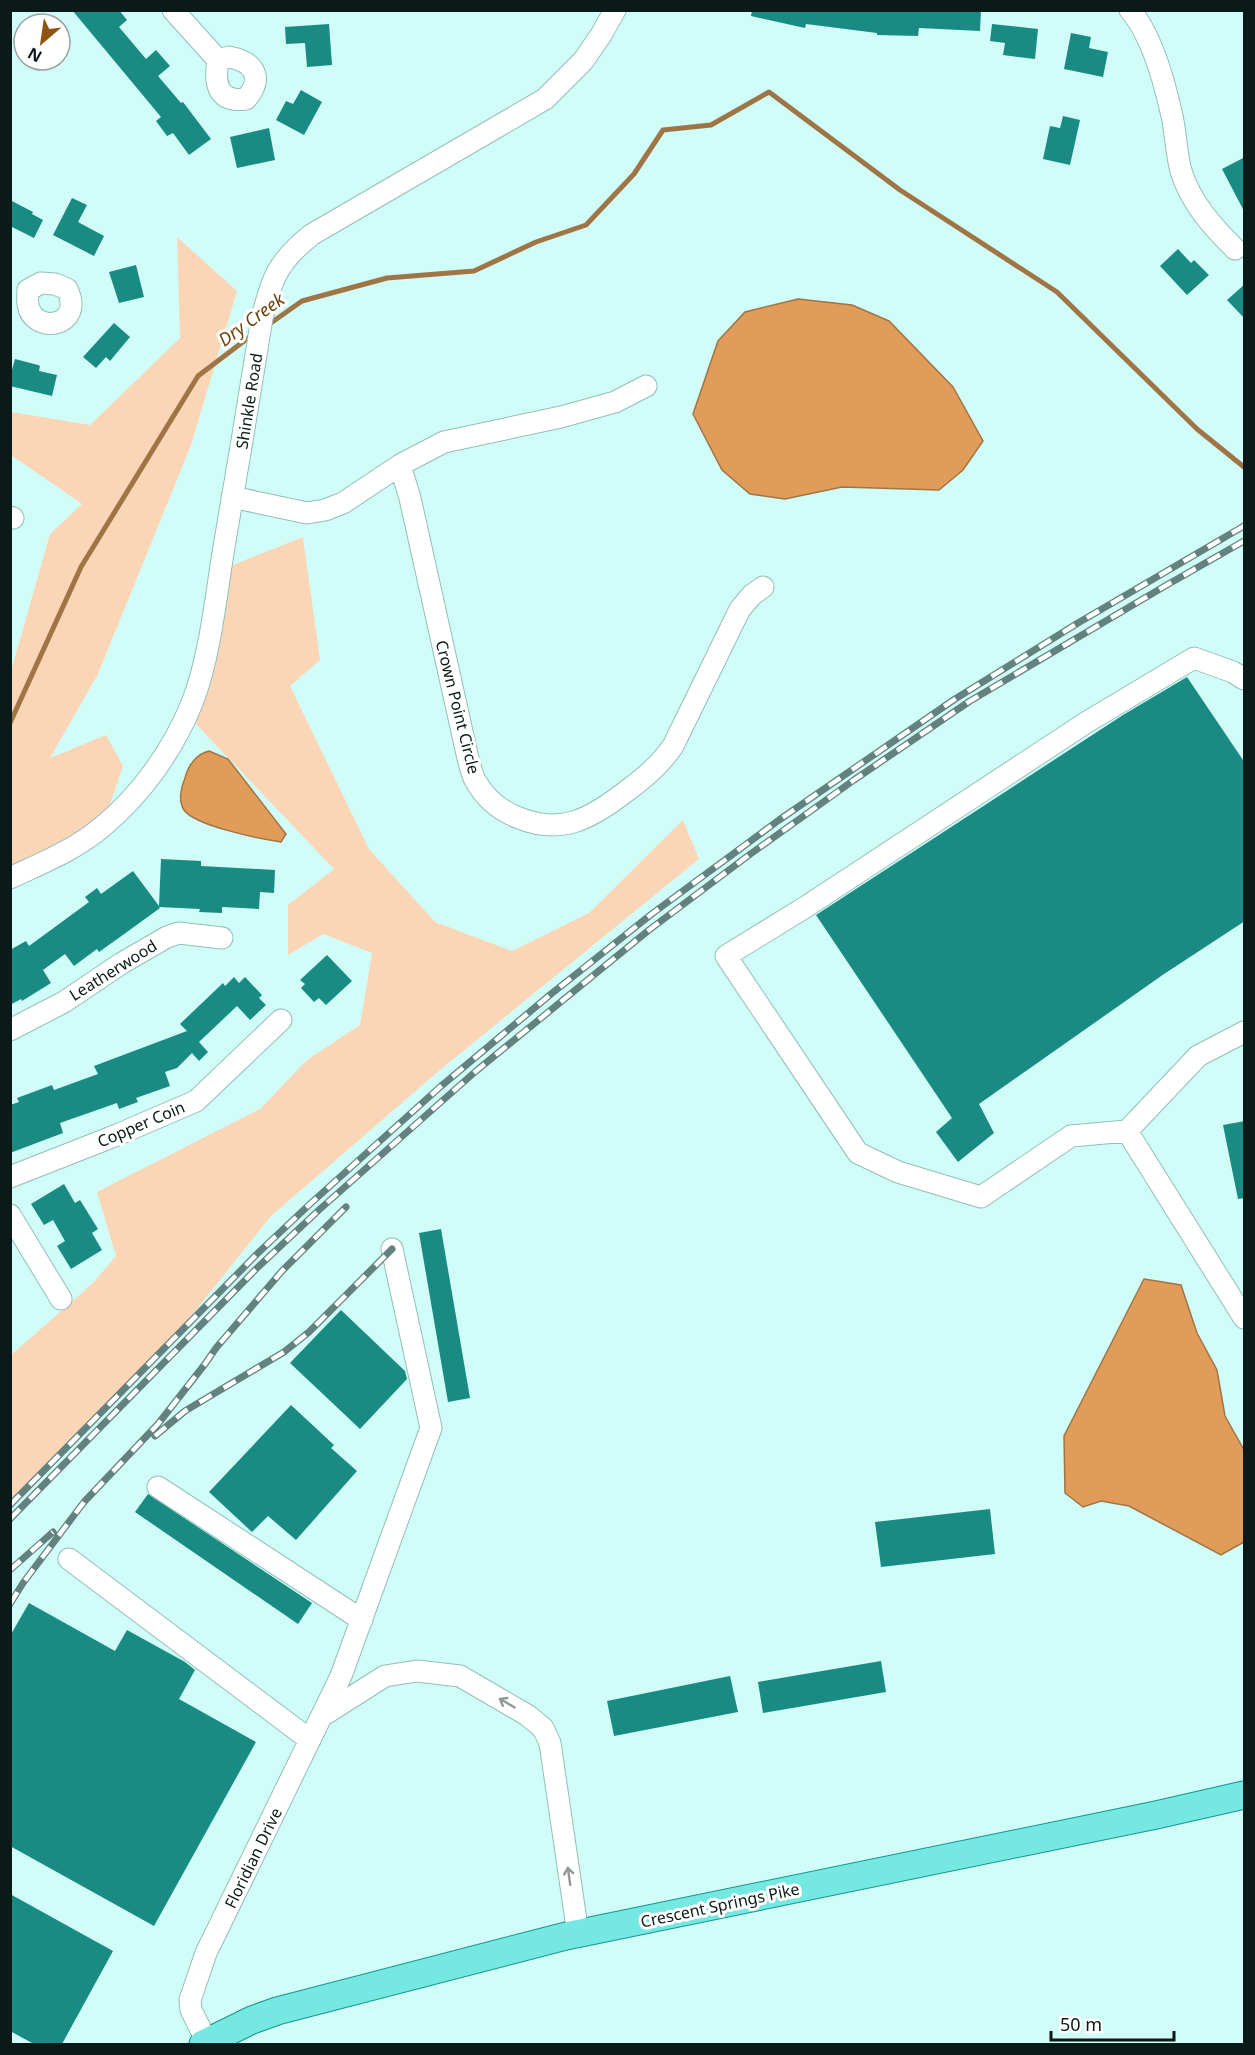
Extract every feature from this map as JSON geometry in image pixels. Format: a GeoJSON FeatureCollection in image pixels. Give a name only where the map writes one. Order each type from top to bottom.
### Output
{"type":"FeatureCollection","features":[{"type":"Feature","properties":{"kind":"main road","name":"Crescent Springs Pike"},"geometry":{"type":"LineString","coordinates":[[205,2043],[252,2020],[277,2011],[578,1934],[1245,1795]]}},
{"type":"Feature","properties":{"kind":"street"},"geometry":{"type":"LineString","coordinates":[[172,10],[218,60]]}},
{"type":"Feature","properties":{"kind":"street","name":"Shinkle Road"},"geometry":{"type":"LineString","coordinates":[[10,878],[70,849],[102,828],[136,794],[166,754],[192,702],[210,629],[262,318],[271,283],[280,264],[311,235],[545,99],[583,61],[615,10]]}},
{"type":"Feature","properties":{"kind":"street"},"geometry":{"type":"LineString","coordinates":[[1130,10],[1140,24],[1160,68],[1172,116],[1181,169],[1188,189],[1208,222],[1235,249]]}},
{"type":"Feature","properties":{"kind":"street"},"geometry":{"type":"LineString","coordinates":[[232,497],[308,513],[324,510],[343,503],[400,465],[444,442],[615,402],[646,386]]}},
{"type":"Feature","properties":{"kind":"street","name":"Crown Point Circle"},"geometry":{"type":"LineString","coordinates":[[400,465],[410,498],[467,754],[475,779],[496,806],[533,824],[571,823],[589,817],[650,774],[673,746],[740,609],[752,595],[763,587]]}},
{"type":"Feature","properties":{"kind":"street"},"geometry":{"type":"LineString","coordinates":[[1245,679],[1233,672],[1194,658],[1087,722],[804,908],[726,956],[858,1153],[898,1172],[981,1197],[1071,1136],[1127,1131],[1198,1056],[1245,1032]]}},
{"type":"Feature","properties":{"kind":"street","name":"Leatherwood"},"geometry":{"type":"LineString","coordinates":[[10,1030],[64,1002],[122,963],[167,937],[179,933],[222,938]]}},
{"type":"Feature","properties":{"kind":"street","name":"Copper Coin"},"geometry":{"type":"LineString","coordinates":[[10,1177],[196,1101],[281,1020]]}},
{"type":"Feature","properties":{"kind":"street"},"geometry":{"type":"LineString","coordinates":[[1127,1131],[1245,1318]]}},
{"type":"Feature","properties":{"kind":"street"},"geometry":{"type":"LineString","coordinates":[[10,1215],[61,1299]]}},
{"type":"Feature","properties":{"kind":"street","name":"Floridian Drive"},"geometry":{"type":"LineString","coordinates":[[205,2043],[191,2010],[190,2000],[206,1953],[341,1676],[431,1428],[392,1249]]}},
{"type":"Feature","properties":{"kind":"street"},"geometry":{"type":"LineString","coordinates":[[158,1487],[362,1620]]}},
{"type":"Feature","properties":{"kind":"street"},"geometry":{"type":"LineString","coordinates":[[69,1559],[310,1740]]}},
{"type":"Feature","properties":{"kind":"street"},"geometry":{"type":"LineString","coordinates":[[322,1716],[385,1676],[417,1671],[460,1676],[527,1715],[543,1728],[550,1743],[578,1934]]}},
{"type":"Feature","properties":{"kind":"shaded area"},"geometry":{"type":"Polygon","coordinates":[[[177,237],[237,291],[191,445],[98,674],[50,758],[106,735],[123,766],[102,828],[11,878],[11,671],[50,534],[82,504],[11,455],[11,412],[90,425],[180,338],[177,237]]]}},
{"type":"Feature","properties":{"kind":"shaded area"},"geometry":{"type":"Polygon","coordinates":[[[798,299],[852,305],[889,321],[953,387],[983,441],[963,470],[939,490],[842,487],[785,499],[750,494],[722,470],[693,414],[718,341],[745,312],[798,299]]]}},
{"type":"Feature","properties":{"kind":"shaded area"},"geometry":{"type":"Polygon","coordinates":[[[303,537],[320,660],[290,686],[369,849],[435,922],[512,951],[589,913],[683,820],[699,859],[440,1070],[271,1216],[172,1340],[11,1505],[11,1355],[93,1283],[116,1256],[97,1192],[260,1109],[307,1060],[360,1025],[372,953],[323,934],[288,955],[288,905],[334,869],[195,723],[213,669],[230,566],[303,537]]]}},
{"type":"Feature","properties":{"kind":"shaded area"},"geometry":{"type":"Polygon","coordinates":[[[209,751],[228,759],[286,834],[281,842],[214,826],[191,816],[184,810],[181,794],[188,769],[196,758],[209,751]]]}},
{"type":"Feature","properties":{"kind":"shaded area"},"geometry":{"type":"Polygon","coordinates":[[[1144,1279],[1181,1285],[1197,1333],[1217,1370],[1225,1416],[1244,1450],[1244,1542],[1221,1555],[1129,1506],[1101,1501],[1083,1507],[1065,1493],[1064,1436],[1144,1279]]]}},
{"type":"Feature","properties":{"kind":"building"},"geometry":{"type":"Polygon","coordinates":[[[72,10],[119,10],[127,20],[119,27],[146,59],[156,50],[170,66],[158,76],[181,103],[183,102],[211,139],[189,155],[173,133],[167,136],[156,121],[161,117],[72,10]]]}},
{"type":"Feature","properties":{"kind":"building"},"geometry":{"type":"Polygon","coordinates":[[[752,10],[981,10],[980,31],[919,28],[918,36],[877,35],[877,33],[806,24],[805,28],[751,16],[752,10]]]}},
{"type":"Feature","properties":{"kind":"building"},"geometry":{"type":"Polygon","coordinates":[[[329,24],[332,65],[307,67],[305,43],[286,44],[285,27],[329,24]]]}},
{"type":"Feature","properties":{"kind":"building"},"geometry":{"type":"Polygon","coordinates":[[[992,24],[1038,29],[1035,59],[1003,55],[1005,43],[990,41],[992,24]]]}},
{"type":"Feature","properties":{"kind":"building"},"geometry":{"type":"Polygon","coordinates":[[[1071,33],[1091,37],[1089,48],[1108,52],[1103,77],[1064,69],[1071,33]]]}},
{"type":"Feature","properties":{"kind":"building"},"geometry":{"type":"Polygon","coordinates":[[[301,90],[322,102],[304,135],[276,120],[286,101],[293,104],[301,90]]]}},
{"type":"Feature","properties":{"kind":"building"},"geometry":{"type":"Polygon","coordinates":[[[1063,116],[1080,120],[1070,165],[1043,159],[1050,126],[1060,128],[1063,116]]]}},
{"type":"Feature","properties":{"kind":"building"},"geometry":{"type":"Polygon","coordinates":[[[269,128],[275,160],[237,168],[230,137],[269,128]]]}},
{"type":"Feature","properties":{"kind":"building"},"geometry":{"type":"Polygon","coordinates":[[[1245,157],[1245,213],[1222,169],[1245,157]]]}},
{"type":"Feature","properties":{"kind":"building"},"geometry":{"type":"Polygon","coordinates":[[[72,198],[87,205],[78,222],[104,236],[94,256],[53,235],[72,198]]]}},
{"type":"Feature","properties":{"kind":"building"},"geometry":{"type":"Polygon","coordinates":[[[10,200],[43,220],[34,238],[10,226],[10,200]]]}},
{"type":"Feature","properties":{"kind":"building"},"geometry":{"type":"Polygon","coordinates":[[[1178,249],[1191,263],[1194,260],[1209,275],[1187,295],[1160,266],[1178,249]]]}},
{"type":"Feature","properties":{"kind":"building"},"geometry":{"type":"Polygon","coordinates":[[[136,265],[144,297],[119,303],[109,272],[136,265]]]}},
{"type":"Feature","properties":{"kind":"building"},"geometry":{"type":"Polygon","coordinates":[[[1245,284],[1245,319],[1227,300],[1245,284]]]}},
{"type":"Feature","properties":{"kind":"building"},"geometry":{"type":"Polygon","coordinates":[[[114,323],[130,337],[110,361],[106,357],[96,368],[83,357],[114,323]]]}},
{"type":"Feature","properties":{"kind":"building"},"geometry":{"type":"Polygon","coordinates":[[[15,359],[40,366],[39,371],[57,375],[52,396],[10,386],[15,359]]]}},
{"type":"Feature","properties":{"kind":"building"},"geometry":{"type":"Polygon","coordinates":[[[1187,677],[1245,763],[1245,921],[1164,974],[979,1104],[994,1133],[958,1162],[936,1132],[952,1118],[816,915],[1123,715],[1187,677]]]}},
{"type":"Feature","properties":{"kind":"building"},"geometry":{"type":"Polygon","coordinates":[[[161,859],[201,861],[201,866],[275,870],[274,893],[260,892],[259,909],[222,907],[222,913],[199,912],[200,909],[159,907],[99,952],[97,949],[74,966],[65,954],[43,970],[51,983],[22,1001],[21,999],[10,1005],[10,950],[26,941],[29,946],[89,902],[85,897],[97,888],[101,894],[133,871],[159,906],[161,859]]]}},
{"type":"Feature","properties":{"kind":"building"},"geometry":{"type":"Polygon","coordinates":[[[327,955],[352,981],[326,1005],[319,998],[314,1002],[301,988],[305,984],[300,980],[327,955]]]}},
{"type":"Feature","properties":{"kind":"building"},"geometry":{"type":"Polygon","coordinates":[[[234,977],[239,983],[245,977],[262,995],[259,998],[266,1005],[250,1020],[237,1006],[199,1042],[208,1052],[199,1061],[192,1053],[177,1068],[165,1072],[170,1086],[136,1098],[138,1102],[119,1109],[117,1103],[60,1123],[63,1133],[10,1153],[10,1105],[19,1102],[17,1098],[52,1085],[54,1090],[98,1074],[94,1066],[187,1031],[180,1024],[223,983],[225,986],[234,977]]]}},
{"type":"Feature","properties":{"kind":"building"},"geometry":{"type":"Polygon","coordinates":[[[1245,1121],[1245,1198],[1238,1199],[1223,1125],[1245,1121]]]}},
{"type":"Feature","properties":{"kind":"building"},"geometry":{"type":"Polygon","coordinates":[[[64,1184],[75,1203],[80,1200],[98,1229],[92,1233],[102,1250],[71,1269],[57,1246],[65,1241],[53,1220],[44,1225],[31,1204],[64,1184]]]}},
{"type":"Feature","properties":{"kind":"building"},"geometry":{"type":"Polygon","coordinates":[[[441,1229],[470,1398],[448,1402],[419,1233],[441,1229]]]}},
{"type":"Feature","properties":{"kind":"building"},"geometry":{"type":"Polygon","coordinates":[[[341,1310],[405,1371],[407,1379],[360,1429],[290,1363],[341,1310]]]}},
{"type":"Feature","properties":{"kind":"building"},"geometry":{"type":"Polygon","coordinates":[[[291,1405],[334,1445],[331,1448],[357,1471],[296,1540],[268,1516],[252,1532],[209,1492],[291,1405]]]}},
{"type":"Feature","properties":{"kind":"building"},"geometry":{"type":"Polygon","coordinates":[[[148,1494],[312,1603],[298,1624],[135,1512],[148,1494]]]}},
{"type":"Feature","properties":{"kind":"building"},"geometry":{"type":"Polygon","coordinates":[[[990,1509],[995,1554],[881,1567],[875,1522],[990,1509]]]}},
{"type":"Feature","properties":{"kind":"building"},"geometry":{"type":"Polygon","coordinates":[[[29,1603],[115,1651],[127,1630],[185,1662],[195,1670],[179,1699],[256,1742],[154,1926],[10,1846],[10,1636],[29,1603]]]}},
{"type":"Feature","properties":{"kind":"building"},"geometry":{"type":"Polygon","coordinates":[[[881,1661],[886,1692],[763,1713],[758,1682],[881,1661]]]}},
{"type":"Feature","properties":{"kind":"building"},"geometry":{"type":"Polygon","coordinates":[[[730,1676],[738,1712],[614,1736],[607,1701],[730,1676]]]}},
{"type":"Feature","properties":{"kind":"building"},"geometry":{"type":"Polygon","coordinates":[[[10,1894],[113,1951],[62,2044],[34,2044],[10,2031],[10,1894]]]}},
{"type":"Feature","properties":{"kind":"waterway"},"geometry":{"type":"LineString","coordinates":[[268,325],[302,301],[387,278],[474,271],[536,242],[586,225],[634,174],[663,130],[711,125],[769,92],[900,190],[1057,292],[1197,429],[1244,467]]}},
{"type":"Feature","properties":{"kind":"waterway","name":"Dry Creek"},"geometry":{"type":"LineString","coordinates":[[10,723],[81,567],[198,376],[252,335]]}},
{"type":"Feature","properties":{"kind":"railway"},"geometry":{"type":"LineString","coordinates":[[10,1505],[258,1253],[310,1204],[440,1087],[653,913],[779,820],[955,699],[1078,623],[1244,526]]}},
{"type":"Feature","properties":{"kind":"railway"},"geometry":{"type":"LineString","coordinates":[[10,1519],[256,1269],[320,1209],[476,1071],[649,930],[854,780],[970,701],[1244,541]]}},
{"type":"Feature","properties":{"kind":"railway"},"geometry":{"type":"LineString","coordinates":[[10,1604],[23,1583],[84,1502],[158,1424],[216,1348],[282,1271],[346,1207]]}},
{"type":"Feature","properties":{"kind":"railway"},"geometry":{"type":"LineString","coordinates":[[155,1436],[185,1411],[284,1352],[309,1332],[392,1249]]}},
{"type":"Feature","properties":{"kind":"railway"},"geometry":{"type":"LineString","coordinates":[[10,1570],[53,1532]]}}]}
